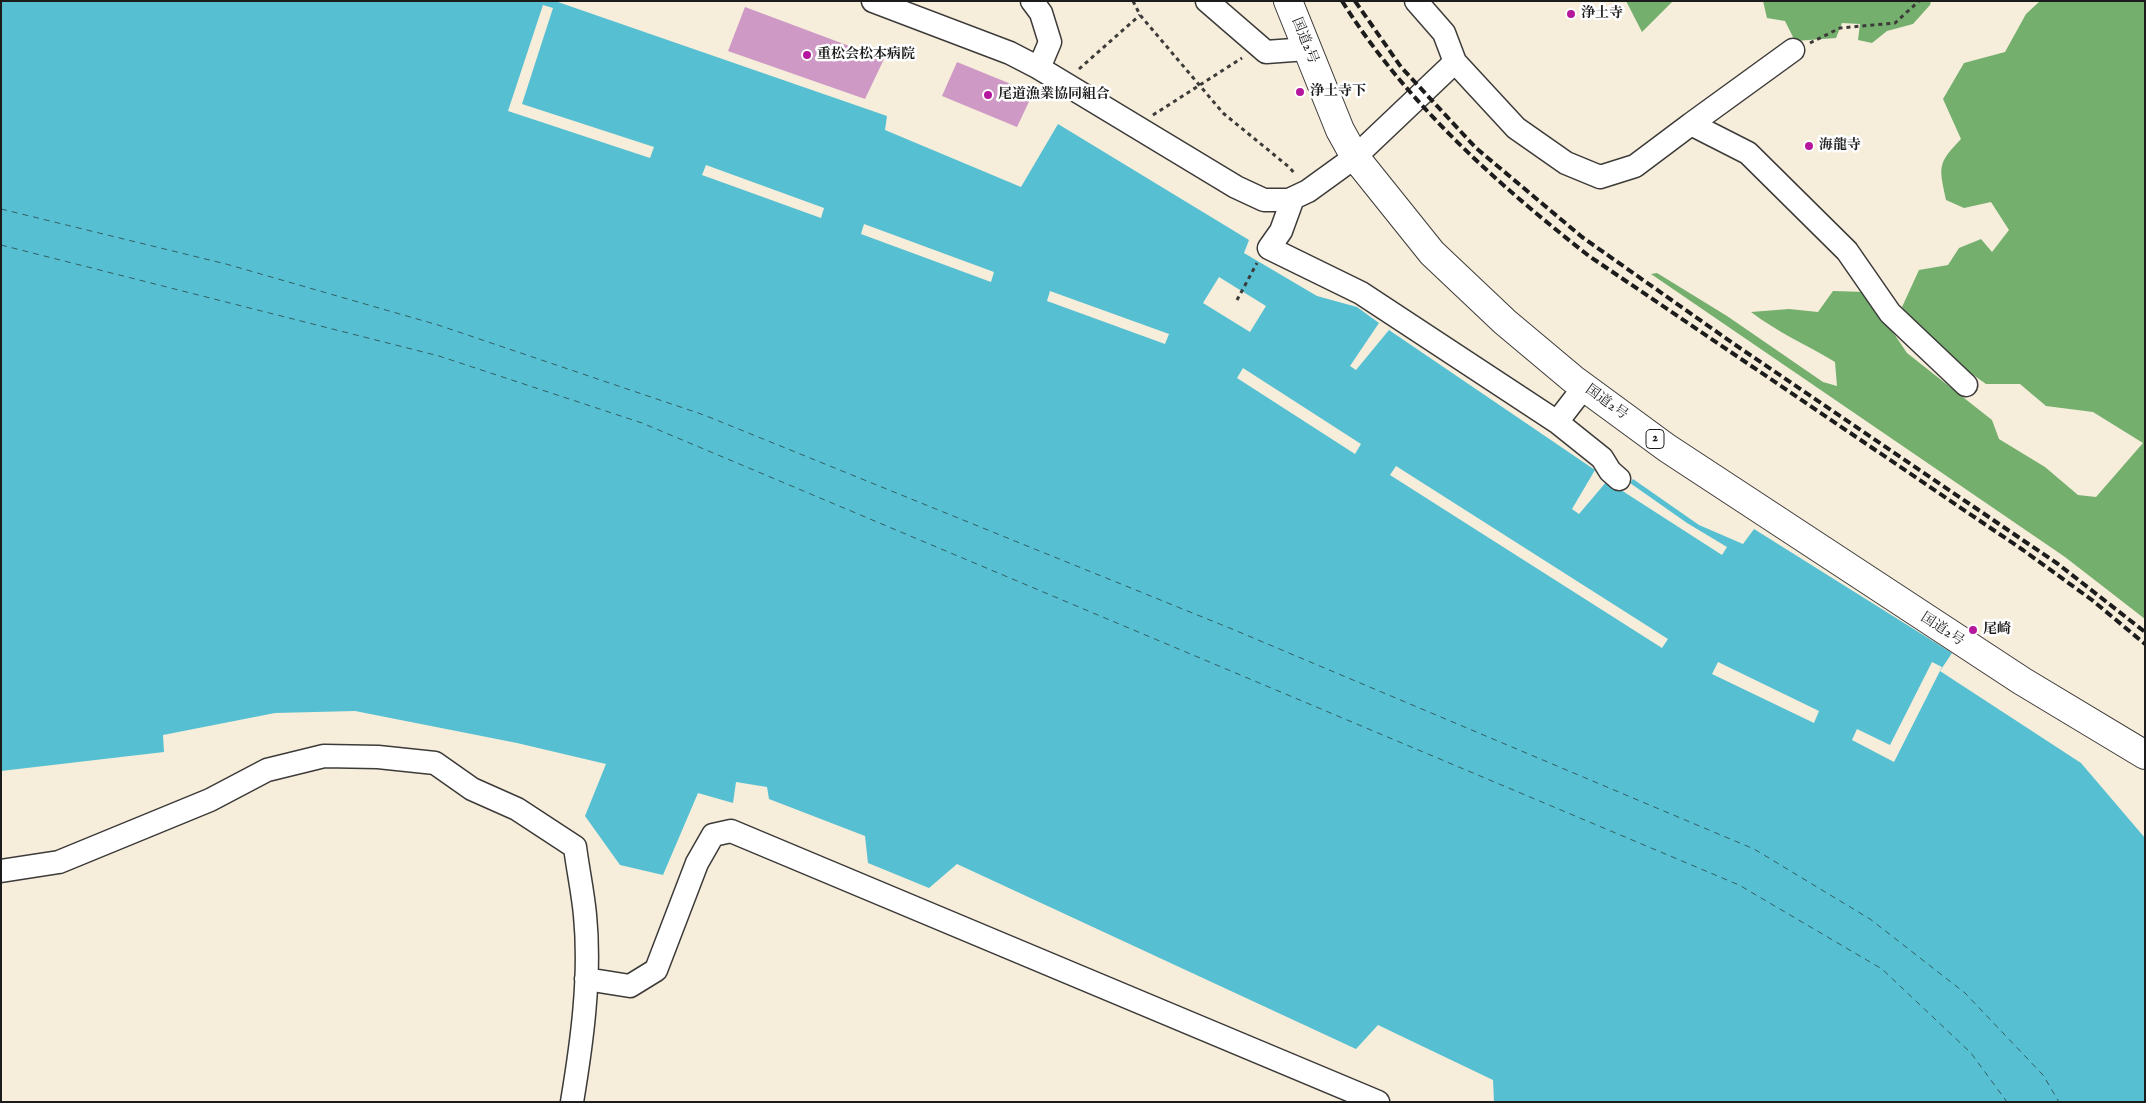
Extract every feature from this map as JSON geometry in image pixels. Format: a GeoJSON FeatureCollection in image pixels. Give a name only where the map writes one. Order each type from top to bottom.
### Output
{"type":"FeatureCollection","features":[{"type":"Feature","properties":{"kind":"highway","name":"国道2号"},"geometry":{"type":"LineString","coordinates":[[1288,1],[1340,130],[1355,157],[1432,253],[1505,322],[1584,387],[1667,448],[2022,681],[2145,755]]}},
{"type":"Feature","properties":{"kind":"street"},"geometry":{"type":"LineString","coordinates":[[1032,1],[1042,13],[1050,42],[1039,68]]}},
{"type":"Feature","properties":{"kind":"street"},"geometry":{"type":"LineString","coordinates":[[1207,1],[1266,52],[1307,49]]}},
{"type":"Feature","properties":{"kind":"street"},"geometry":{"type":"LineString","coordinates":[[1416,1],[1444,33],[1455,62],[1516,128],[1566,163],[1600,177],[1635,166],[1793,50]]}},
{"type":"Feature","properties":{"kind":"street"},"geometry":{"type":"LineString","coordinates":[[879,2],[1010,53],[1039,68],[1236,188],[1264,200],[1289,200],[1301,195],[1355,157],[1455,62]]}},
{"type":"Feature","properties":{"kind":"street"},"geometry":{"type":"LineString","coordinates":[[1691,124],[1748,153],[1847,251],[1890,313],[1966,385]]}},
{"type":"Feature","properties":{"kind":"street"},"geometry":{"type":"LineString","coordinates":[[1301,195],[1269,248],[1361,293],[1557,422],[1602,458],[1610,472],[1619,479]]}},
{"type":"Feature","properties":{"kind":"street"},"geometry":{"type":"LineString","coordinates":[[1557,422],[1584,387]]}},
{"type":"Feature","properties":{"kind":"street"},"geometry":{"type":"LineString","coordinates":[[1,871],[59,862],[210,800],[267,770],[295,763],[324,756],[378,757],[435,763],[472,789],[517,809],[575,847],[585,917],[586,979],[582,1042],[572,1102]]}},
{"type":"Feature","properties":{"kind":"street"},"geometry":{"type":"LineString","coordinates":[[586,979],[630,986],[656,970],[697,862],[713,835],[731,831],[1378,1102]]}},
{"type":"Feature","properties":{"kind":"path"},"geometry":{"type":"LineString","coordinates":[[1134,1],[1140,15],[1222,113],[1289,167],[1301,195]]}},
{"type":"Feature","properties":{"kind":"path"},"geometry":{"type":"LineString","coordinates":[[1793,50],[1840,28],[1895,23],[1919,1]]}},
{"type":"Feature","properties":{"kind":"path"},"geometry":{"type":"LineString","coordinates":[[1062,83],[1140,15]]}},
{"type":"Feature","properties":{"kind":"path"},"geometry":{"type":"LineString","coordinates":[[1136,126],[1198,84],[1260,47]]}},
{"type":"Feature","properties":{"kind":"path"},"geometry":{"type":"LineString","coordinates":[[1237,300],[1261,257]]}},
{"type":"Feature","properties":{"kind":"green space"},"geometry":{"type":"Polygon","coordinates":[[[1626,1],[1673,1],[1642,32],[1626,1]]]}},
{"type":"Feature","properties":{"kind":"green space"},"geometry":{"type":"Polygon","coordinates":[[[1763,1],[1931,1],[1930,5],[1913,24],[1887,31],[1872,43],[1858,40],[1860,24],[1842,23],[1836,38],[1795,41],[1785,21],[1767,18],[1763,1]]]}},
{"type":"Feature","properties":{"kind":"green space"},"geometry":{"type":"Polygon","coordinates":[[[2040,1],[2145,1],[2145,619],[2065,557],[1651,274],[1657,273],[1727,316],[1823,382],[1837,386],[1835,362],[1751,312],[1789,309],[1818,312],[1833,291],[1866,292],[1907,353],[1992,420],[1999,439],[2045,467],[2078,495],[2096,497],[2143,443],[2093,412],[2046,406],[2020,384],[1986,384],[1934,347],[1902,307],[1919,270],[1948,265],[1959,248],[1981,239],[1992,252],[2009,230],[1991,202],[1964,208],[1946,200],[1941,172],[1942,166],[1948,154],[1961,139],[1943,99],[1964,63],[2005,52],[2026,14],[2040,1]]]}},
{"type":"Feature","properties":{"kind":"water"},"geometry":{"type":"Polygon","coordinates":[[[1,1],[555,1],[887,116],[885,130],[1021,187],[1058,124],[1249,240],[1244,253],[1317,296],[1357,307],[1379,323],[1350,366],[1356,370],[1389,330],[1595,470],[1572,509],[1579,514],[1607,481],[1722,555],[1727,547],[1687,523],[1630,483],[1633,479],[1699,525],[1743,544],[1754,529],[1952,653],[1940,671],[2081,763],[2145,838],[2145,1102],[1494,1102],[1493,1080],[1378,1025],[1356,1049],[957,864],[929,888],[868,863],[865,836],[769,799],[767,787],[736,782],[733,803],[698,793],[663,875],[620,865],[585,816],[606,764],[517,743],[355,711],[275,713],[163,735],[164,752],[1,771],[1,1]]]}},
{"type":"Feature","properties":{"kind":"pier"},"geometry":{"type":"Polygon","coordinates":[[[543,5],[553,8],[522,104],[654,147],[650,158],[508,111],[543,5]]]}},
{"type":"Feature","properties":{"kind":"pier"},"geometry":{"type":"Polygon","coordinates":[[[706,165],[824,208],[821,218],[702,175],[706,165]]]}},
{"type":"Feature","properties":{"kind":"pier"},"geometry":{"type":"Polygon","coordinates":[[[864,224],[994,272],[991,282],[861,234],[864,224]]]}},
{"type":"Feature","properties":{"kind":"pier"},"geometry":{"type":"Polygon","coordinates":[[[1219,277],[1266,306],[1250,332],[1203,303],[1219,277]]]}},
{"type":"Feature","properties":{"kind":"pier"},"geometry":{"type":"Polygon","coordinates":[[[1050,291],[1169,334],[1165,344],[1047,301],[1050,291]]]}},
{"type":"Feature","properties":{"kind":"pier"},"geometry":{"type":"Polygon","coordinates":[[[1243,368],[1361,444],[1355,454],[1237,378],[1243,368]]]}},
{"type":"Feature","properties":{"kind":"pier"},"geometry":{"type":"Polygon","coordinates":[[[1396,466],[1668,639],[1662,648],[1390,475],[1396,466]]]}},
{"type":"Feature","properties":{"kind":"pier"},"geometry":{"type":"Polygon","coordinates":[[[1718,662],[1819,711],[1814,723],[1712,674],[1718,662]]]}},
{"type":"Feature","properties":{"kind":"pier"},"geometry":{"type":"Polygon","coordinates":[[[1932,662],[1942,667],[1894,762],[1852,740],[1857,729],[1890,745],[1932,662]]]}},
{"type":"Feature","properties":{"kind":"building","name":"重松会松本病院"},"geometry":{"type":"Polygon","coordinates":[[[745,7],[884,59],[865,99],[728,51],[745,7]]]}},
{"type":"Feature","properties":{"kind":"building","name":"尾道漁業協同組合"},"geometry":{"type":"Polygon","coordinates":[[[957,62],[1033,93],[1017,127],[942,96],[957,62]]]}},
{"type":"Feature","properties":{"kind":"ferry route"},"geometry":{"type":"LineString","coordinates":[[1,209],[226,264],[438,325],[704,415],[1232,629],[1754,849],[1870,919],[1965,993],[2043,1075],[2059,1102]]}},
{"type":"Feature","properties":{"kind":"ferry route"},"geometry":{"type":"LineString","coordinates":[[1,245],[439,356],[642,423],[1739,885],[1882,969],[1971,1053],[2007,1102]]}},
{"type":"Feature","properties":{"kind":"railway"},"geometry":{"type":"LineString","coordinates":[[1342,1],[1367,38],[1424,107],[1487,170],[1554,228],[1589,256],[2023,550],[2092,600],[2145,644]]}},
{"type":"Feature","properties":{"kind":"railway"},"geometry":{"type":"LineString","coordinates":[[1355,1],[1401,67],[1476,148],[1582,237],[1734,344],[2058,564],[2145,632]]}},
{"type":"Feature","properties":{"kind":"place","name":"浄土寺"},"geometry":{"type":"Point","coordinates":[1571,14]}},
{"type":"Feature","properties":{"kind":"place","name":"重松会松本病院"},"geometry":{"type":"Point","coordinates":[807,55]}},
{"type":"Feature","properties":{"kind":"place","name":"浄土寺下"},"geometry":{"type":"Point","coordinates":[1300,92]}},
{"type":"Feature","properties":{"kind":"place","name":"尾道漁業協同組合"},"geometry":{"type":"Point","coordinates":[988,95]}},
{"type":"Feature","properties":{"kind":"place","name":"海龍寺"},"geometry":{"type":"Point","coordinates":[1809,146]}},
{"type":"Feature","properties":{"kind":"place","name":"尾崎"},"geometry":{"type":"Point","coordinates":[1973,630]}}]}
